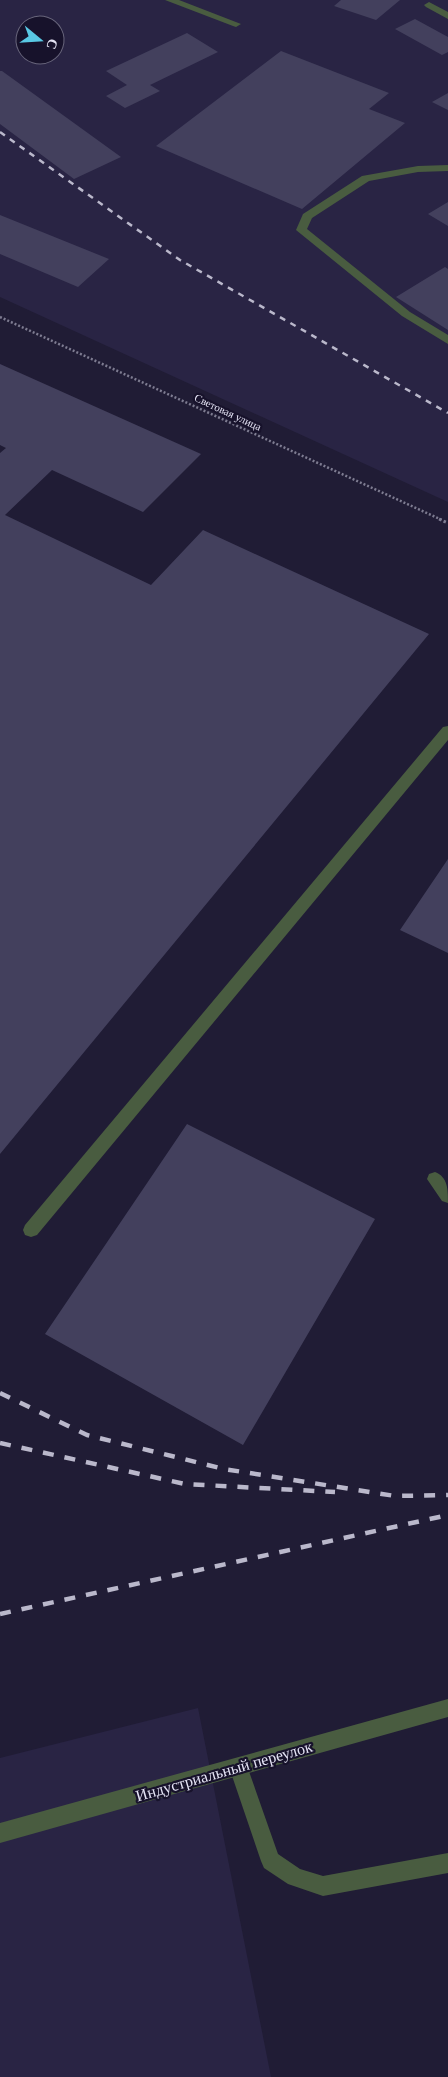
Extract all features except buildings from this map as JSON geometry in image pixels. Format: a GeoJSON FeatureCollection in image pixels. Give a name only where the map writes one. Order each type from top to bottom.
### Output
{"type":"FeatureCollection","features":[{"type":"Feature","properties":{"kind":"street"},"geometry":{"type":"LineString","coordinates":[[170,0],[236,24]]}},
{"type":"Feature","properties":{"kind":"street"},"geometry":{"type":"LineString","coordinates":[[429,5],[448,16]]}},
{"type":"Feature","properties":{"kind":"street"},"geometry":{"type":"LineString","coordinates":[[448,168],[418,169],[366,178],[307,216],[301,230],[406,314],[448,340]]}},
{"type":"Feature","properties":{"kind":"street"},"geometry":{"type":"LineString","coordinates":[[31,1230],[448,731]]}},
{"type":"Feature","properties":{"kind":"street"},"geometry":{"type":"LineString","coordinates":[[435,1179],[448,1196]]}},
{"type":"Feature","properties":{"kind":"street","name":"Индустриальный переулок"},"geometry":{"type":"LineString","coordinates":[[0,1833],[448,1708]]}},
{"type":"Feature","properties":{"kind":"street"},"geometry":{"type":"LineString","coordinates":[[238,1767],[271,1861],[295,1877],[323,1886],[448,1863]]}},
{"type":"Feature","properties":{"kind":"path","name":"Световая улица"},"geometry":{"type":"LineString","coordinates":[[0,317],[448,523]]}},
{"type":"Feature","properties":{"kind":"shaded area"},"geometry":{"type":"Polygon","coordinates":[[[0,0],[448,0],[448,502],[0,297],[0,0]]]}},
{"type":"Feature","properties":{"kind":"shaded area"},"geometry":{"type":"Polygon","coordinates":[[[198,1708],[271,2077],[0,2077],[0,1758],[198,1708]]]}},
{"type":"Feature","properties":{"kind":"railway"},"geometry":{"type":"LineString","coordinates":[[0,132],[180,260],[448,413]]}},
{"type":"Feature","properties":{"kind":"railway"},"geometry":{"type":"LineString","coordinates":[[0,1393],[87,1435],[224,1469],[395,1496],[448,1495]]}},
{"type":"Feature","properties":{"kind":"railway"},"geometry":{"type":"LineString","coordinates":[[0,1443],[185,1484],[335,1492]]}},
{"type":"Feature","properties":{"kind":"railway"},"geometry":{"type":"LineString","coordinates":[[0,1614],[448,1515]]}}]}
